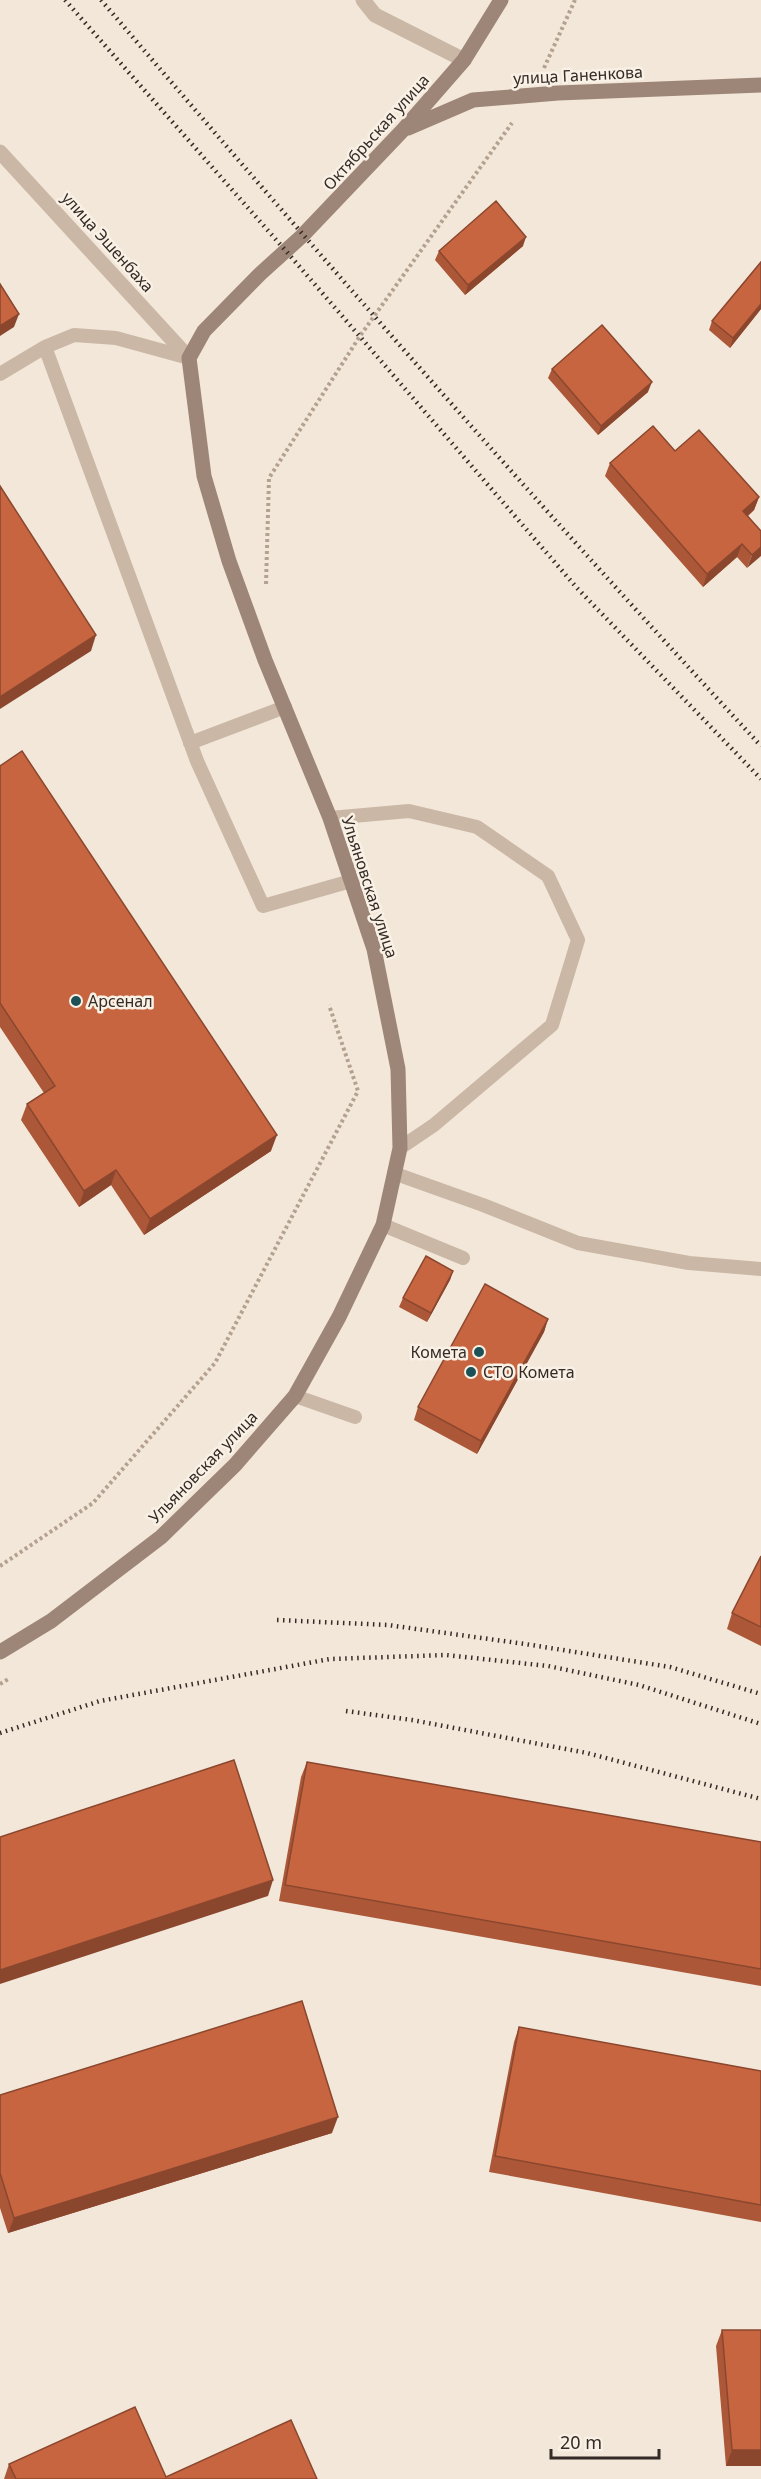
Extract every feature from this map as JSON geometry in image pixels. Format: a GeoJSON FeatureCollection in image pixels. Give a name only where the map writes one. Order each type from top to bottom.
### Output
{"type":"FeatureCollection","features":[{"type":"Feature","properties":{"kind":"main road","name":"Октябрьская улица"},"geometry":{"type":"LineString","coordinates":[[189,358],[204,331],[260,274],[302,236],[403,130],[464,60],[501,0]]}},
{"type":"Feature","properties":{"kind":"main road","name":"улица Ганенкова"},"geometry":{"type":"LineString","coordinates":[[403,130],[473,100],[531,95],[761,85]]}},
{"type":"Feature","properties":{"kind":"main road","name":"Ульяновская улица"},"geometry":{"type":"LineString","coordinates":[[0,1652],[51,1621],[161,1537],[235,1465],[295,1396],[339,1317],[382,1225],[396,1174],[400,1148],[398,1068],[374,949],[330,818],[265,660],[229,561],[204,476],[189,358]]}},
{"type":"Feature","properties":{"kind":"street"},"geometry":{"type":"LineString","coordinates":[[363,0],[375,15],[464,60]]}},
{"type":"Feature","properties":{"kind":"street","name":"улица Эшенбаха"},"geometry":{"type":"LineString","coordinates":[[0,152],[189,358]]}},
{"type":"Feature","properties":{"kind":"lane"},"geometry":{"type":"LineString","coordinates":[[0,374],[45,347],[74,335],[116,338],[189,358]]}},
{"type":"Feature","properties":{"kind":"lane"},"geometry":{"type":"LineString","coordinates":[[45,347],[190,743],[263,906],[351,881]]}},
{"type":"Feature","properties":{"kind":"lane"},"geometry":{"type":"LineString","coordinates":[[190,743],[285,707]]}},
{"type":"Feature","properties":{"kind":"lane"},"geometry":{"type":"LineString","coordinates":[[330,818],[409,811],[477,827],[548,876],[578,940],[552,1025],[434,1125],[400,1148]]}},
{"type":"Feature","properties":{"kind":"lane"},"geometry":{"type":"LineString","coordinates":[[396,1174],[483,1205],[578,1243],[689,1263],[761,1269]]}},
{"type":"Feature","properties":{"kind":"lane"},"geometry":{"type":"LineString","coordinates":[[382,1225],[463,1258]]}},
{"type":"Feature","properties":{"kind":"lane"},"geometry":{"type":"LineString","coordinates":[[295,1396],[355,1417]]}},
{"type":"Feature","properties":{"kind":"path"},"geometry":{"type":"LineString","coordinates":[[266,592],[269,478],[360,336],[531,95],[575,0]]}},
{"type":"Feature","properties":{"kind":"path"},"geometry":{"type":"LineString","coordinates":[[0,1566],[93,1503],[215,1363],[358,1091],[328,1005]]}},
{"type":"Feature","properties":{"kind":"building"},"geometry":{"type":"Polygon","coordinates":[[[496,201],[526,237],[468,285],[439,251],[496,201]]]}},
{"type":"Feature","properties":{"kind":"building"},"geometry":{"type":"Polygon","coordinates":[[[761,262],[761,304],[733,338],[712,321],[761,262]]]}},
{"type":"Feature","properties":{"kind":"building"},"geometry":{"type":"Polygon","coordinates":[[[0,284],[19,314],[0,326],[0,284]]]}},
{"type":"Feature","properties":{"kind":"building"},"geometry":{"type":"Polygon","coordinates":[[[602,325],[652,382],[601,426],[552,369],[602,325]]]}},
{"type":"Feature","properties":{"kind":"building"},"geometry":{"type":"Polygon","coordinates":[[[653,426],[675,451],[699,430],[759,497],[743,511],[761,531],[761,547],[752,555],[742,544],[707,574],[610,463],[653,426]]]}},
{"type":"Feature","properties":{"kind":"building"},"geometry":{"type":"Polygon","coordinates":[[[0,486],[96,635],[0,697],[0,486]]]}},
{"type":"Feature","properties":{"kind":"building"},"geometry":{"type":"Polygon","coordinates":[[[22,751],[277,1135],[150,1219],[116,1170],[84,1191],[27,1104],[55,1086],[0,1003],[0,766],[22,751]]]}},
{"type":"Feature","properties":{"kind":"building"},"geometry":{"type":"Polygon","coordinates":[[[426,1256],[453,1271],[431,1313],[403,1298],[426,1256]]]}},
{"type":"Feature","properties":{"kind":"building"},"geometry":{"type":"Polygon","coordinates":[[[485,1284],[548,1319],[481,1441],[418,1407],[485,1284]]]}},
{"type":"Feature","properties":{"kind":"building"},"geometry":{"type":"Polygon","coordinates":[[[761,1556],[761,1627],[732,1613],[761,1556]]]}},
{"type":"Feature","properties":{"kind":"building"},"geometry":{"type":"Polygon","coordinates":[[[234,1760],[273,1880],[0,1970],[0,1837],[234,1760]]]}},
{"type":"Feature","properties":{"kind":"building"},"geometry":{"type":"Polygon","coordinates":[[[307,1762],[761,1842],[761,1969],[285,1885],[307,1762]]]}},
{"type":"Feature","properties":{"kind":"building"},"geometry":{"type":"Polygon","coordinates":[[[302,2001],[338,2117],[14,2218],[0,2173],[0,2095],[302,2001]]]}},
{"type":"Feature","properties":{"kind":"building"},"geometry":{"type":"Polygon","coordinates":[[[519,2027],[761,2071],[761,2205],[495,2156],[519,2027]]]}},
{"type":"Feature","properties":{"kind":"building"},"geometry":{"type":"Polygon","coordinates":[[[722,2330],[761,2330],[761,2450],[732,2450],[722,2330]]]}},
{"type":"Feature","properties":{"kind":"building"},"geometry":{"type":"Polygon","coordinates":[[[135,2407],[166,2477],[291,2420],[317,2479],[16,2479],[9,2464],[135,2407]]]}},
{"type":"Feature","properties":{"kind":"railway"},"geometry":{"type":"LineString","coordinates":[[65,0],[286,251],[577,588],[761,779]]}},
{"type":"Feature","properties":{"kind":"railway"},"geometry":{"type":"LineString","coordinates":[[101,0],[427,376],[761,746]]}},
{"type":"Feature","properties":{"kind":"railway"},"geometry":{"type":"LineString","coordinates":[[277,1620],[388,1625],[525,1644],[670,1667],[761,1694]]}},
{"type":"Feature","properties":{"kind":"railway"},"geometry":{"type":"LineString","coordinates":[[0,1733],[100,1701],[330,1659],[446,1655],[548,1666],[639,1685],[761,1724]]}},
{"type":"Feature","properties":{"kind":"railway"},"geometry":{"type":"LineString","coordinates":[[346,1711],[412,1720],[587,1753],[761,1799]]}},
{"type":"Feature","properties":{"kind":"place","name":"Арсенал"},"geometry":{"type":"Point","coordinates":[76,1001]}},
{"type":"Feature","properties":{"kind":"place","name":"Комета"},"geometry":{"type":"Point","coordinates":[479,1352]}},
{"type":"Feature","properties":{"kind":"place","name":"СТО Комета"},"geometry":{"type":"Point","coordinates":[471,1372]}}]}
